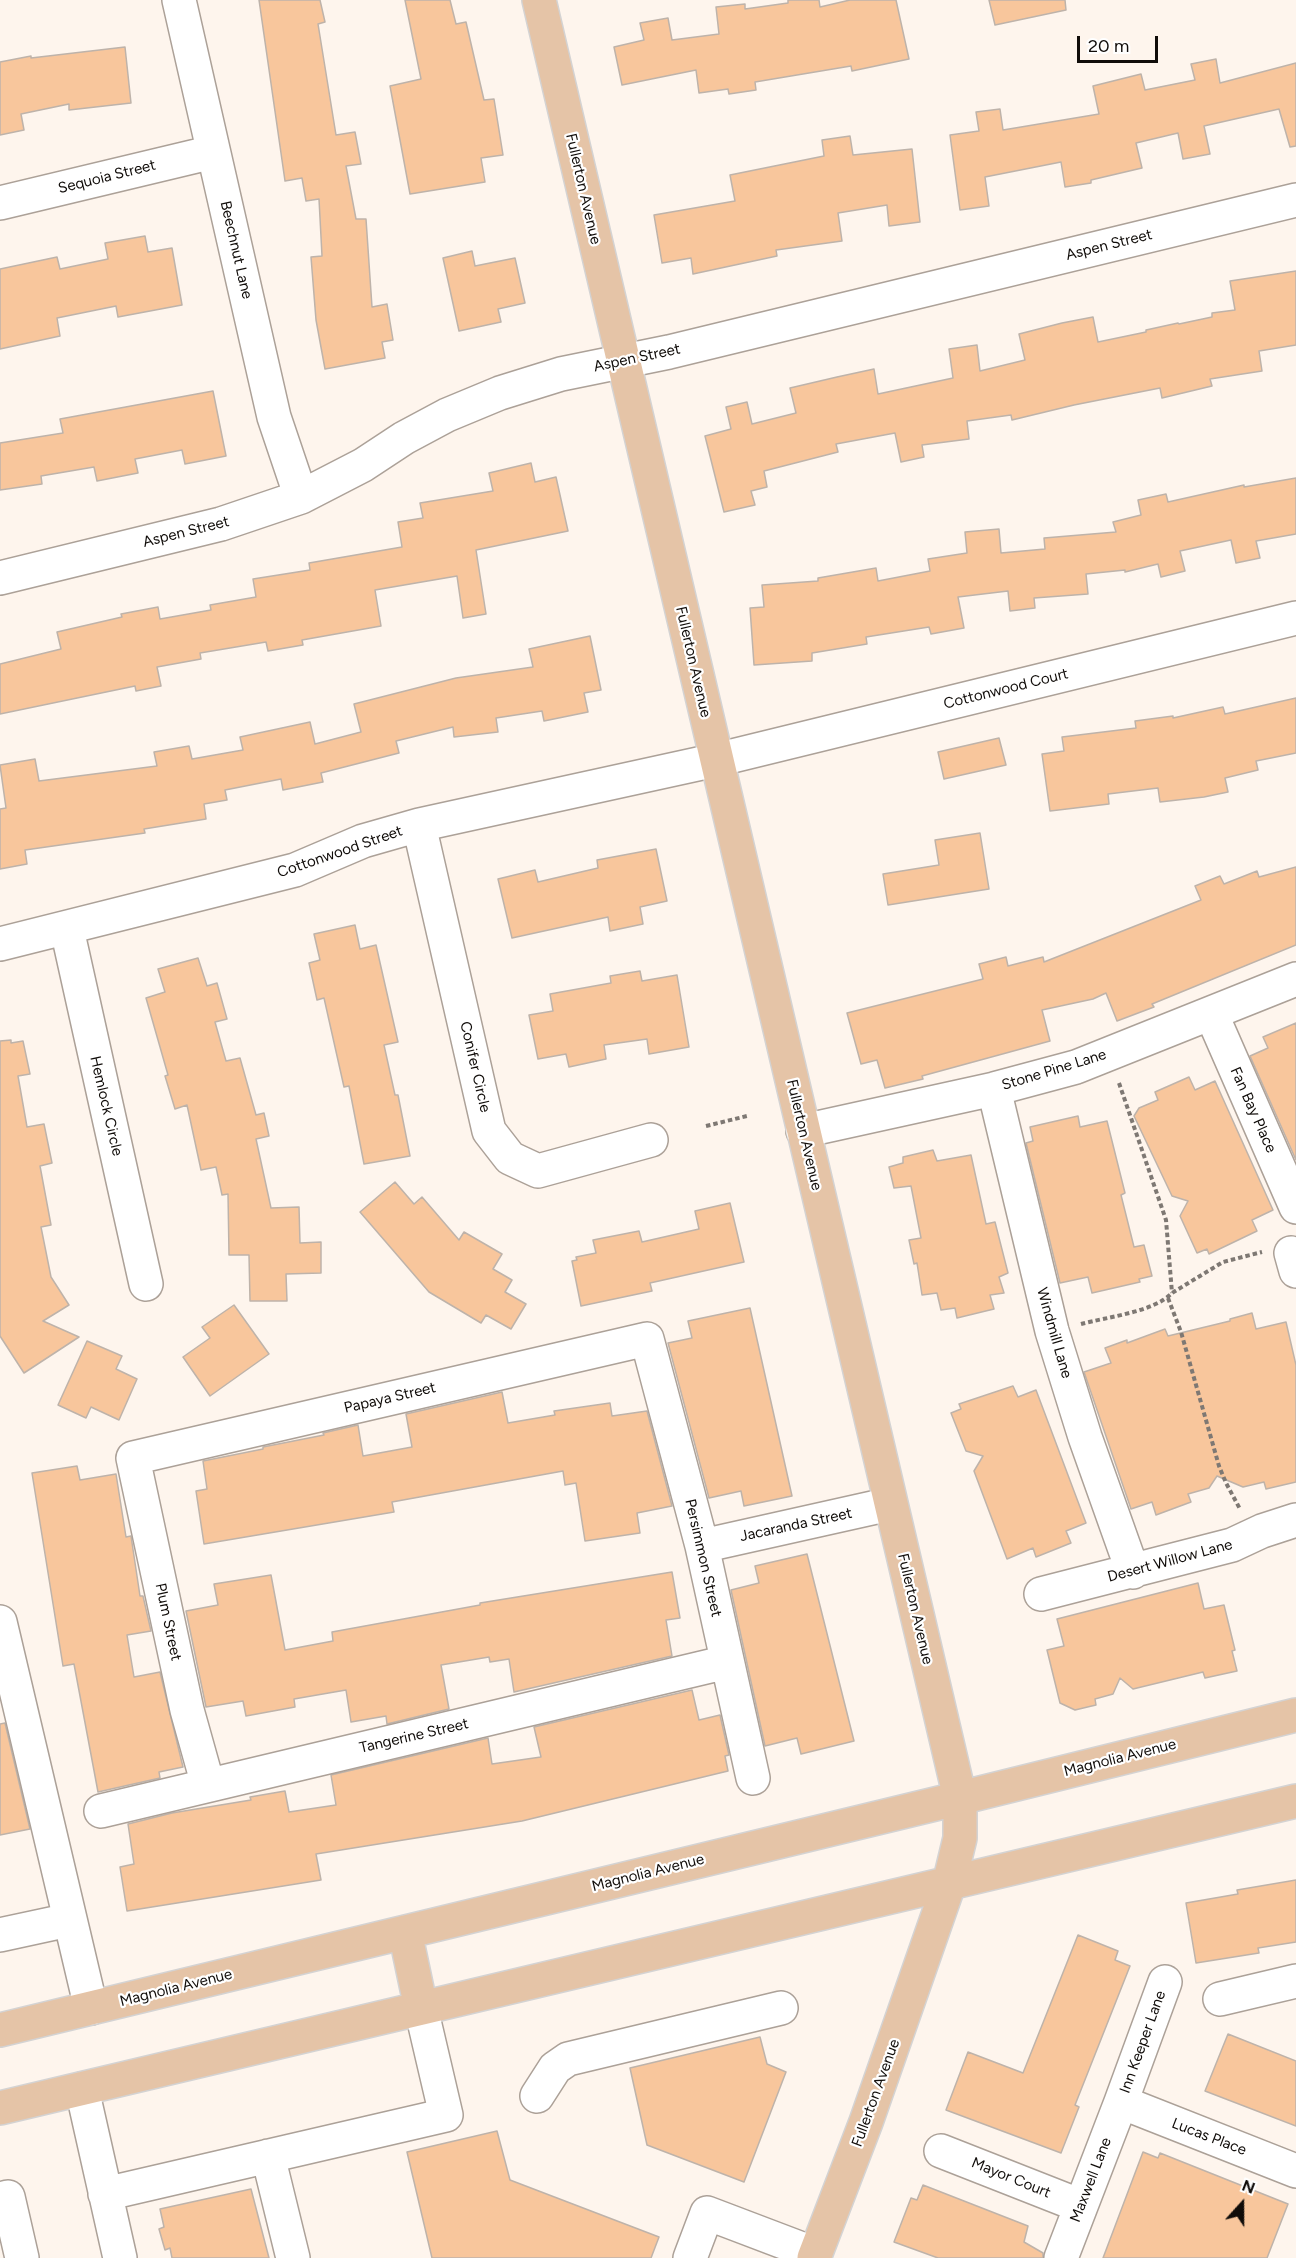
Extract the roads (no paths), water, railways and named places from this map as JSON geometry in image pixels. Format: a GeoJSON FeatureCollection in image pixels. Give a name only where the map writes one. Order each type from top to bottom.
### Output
{"type":"FeatureCollection","features":[{"type":"Feature","properties":{"kind":"main road","name":"Fullerton Avenue"},"geometry":{"type":"LineString","coordinates":[[539,0],[960,1798],[960,1838],[950,1884],[866,2122],[815,2256]]}},
{"type":"Feature","properties":{"kind":"main road","name":"Magnolia Avenue"},"geometry":{"type":"LineString","coordinates":[[0,2030],[960,1798],[1296,1714]]}},
{"type":"Feature","properties":{"kind":"main road"},"geometry":{"type":"LineString","coordinates":[[0,2108],[1296,1801]]}},
{"type":"Feature","properties":{"kind":"main road"},"geometry":{"type":"LineString","coordinates":[[405,1932],[421,2008]]}},
{"type":"Feature","properties":{"kind":"street","name":"Beechnut Lane"},"geometry":{"type":"LineString","coordinates":[[179,0],[274,417],[302,497]]}},
{"type":"Feature","properties":{"kind":"street","name":"Sequoia Street"},"geometry":{"type":"LineString","coordinates":[[0,203],[213,152]]}},
{"type":"Feature","properties":{"kind":"street","name":"Aspen Street"},"geometry":{"type":"LineString","coordinates":[[0,578],[222,524],[302,497],[363,465],[404,438],[447,415],[500,393],[561,374],[624,362],[1296,201]]}},
{"type":"Feature","properties":{"kind":"street","name":"Cottonwood Court"},"geometry":{"type":"LineString","coordinates":[[716,760],[1296,618]]}},
{"type":"Feature","properties":{"kind":"street","name":"Cottonwood Street"},"geometry":{"type":"LineString","coordinates":[[0,944],[295,870],[363,841],[419,825],[716,760]]}},
{"type":"Feature","properties":{"kind":"street","name":"Conifer Circle"},"geometry":{"type":"LineString","coordinates":[[419,825],[489,1131],[510,1158],[538,1171],[651,1140]]}},
{"type":"Feature","properties":{"kind":"street","name":"Hemlock Circle"},"geometry":{"type":"LineString","coordinates":[[67,929],[146,1284]]}},
{"type":"Feature","properties":{"kind":"street","name":"Stone Pine Lane"},"geometry":{"type":"LineString","coordinates":[[803,1131],[994,1089],[1076,1067],[1296,979]]}},
{"type":"Feature","properties":{"kind":"street","name":"Fan Bay Place"},"geometry":{"type":"LineString","coordinates":[[1210,1013],[1296,1207]]}},
{"type":"Feature","properties":{"kind":"street","name":"Windmill Lane"},"geometry":{"type":"LineString","coordinates":[[994,1089],[1052,1331],[1085,1437],[1133,1572]]}},
{"type":"Feature","properties":{"kind":"street","name":"Papaya Street"},"geometry":{"type":"LineString","coordinates":[[133,1458],[647,1339]]}},
{"type":"Feature","properties":{"kind":"street","name":"Persimmon Street"},"geometry":{"type":"LineString","coordinates":[[647,1339],[702,1546],[753,1778]]}},
{"type":"Feature","properties":{"kind":"street","name":"Plum Street"},"geometry":{"type":"LineString","coordinates":[[133,1458],[187,1710],[208,1785]]}},
{"type":"Feature","properties":{"kind":"street","name":"Jacaranda Street"},"geometry":{"type":"LineString","coordinates":[[702,1546],[890,1504]]}},
{"type":"Feature","properties":{"kind":"street","name":"Desert Willow Lane"},"geometry":{"type":"LineString","coordinates":[[1041,1594],[1232,1545],[1296,1520]]}},
{"type":"Feature","properties":{"kind":"street"},"geometry":{"type":"LineString","coordinates":[[0,1622],[91,2008]]}},
{"type":"Feature","properties":{"kind":"street","name":"Tangerine Street"},"geometry":{"type":"LineString","coordinates":[[101,1811],[727,1662]]}},
{"type":"Feature","properties":{"kind":"street"},"geometry":{"type":"LineString","coordinates":[[0,1935],[69,1920]]}},
{"type":"Feature","properties":{"kind":"street"},"geometry":{"type":"LineString","coordinates":[[1220,1999],[1296,1981]]}},
{"type":"Feature","properties":{"kind":"street","name":"Inn Keeper Lane"},"geometry":{"type":"LineString","coordinates":[[1121,2102],[1165,1982]]}},
{"type":"Feature","properties":{"kind":"street"},"geometry":{"type":"LineString","coordinates":[[105,2194],[446,2115],[421,2008]]}},
{"type":"Feature","properties":{"kind":"street"},"geometry":{"type":"LineString","coordinates":[[537,2096],[555,2068],[568,2059],[781,2008]]}},
{"type":"Feature","properties":{"kind":"street"},"geometry":{"type":"LineString","coordinates":[[82,2089],[120,2258]]}},
{"type":"Feature","properties":{"kind":"street","name":"Lucas Place"},"geometry":{"type":"LineString","coordinates":[[1121,2102],[1296,2171]]}},
{"type":"Feature","properties":{"kind":"street","name":"Maxwell Lane"},"geometry":{"type":"LineString","coordinates":[[1061,2258],[1121,2102]]}},
{"type":"Feature","properties":{"kind":"street","name":"Mayor Court"},"geometry":{"type":"LineString","coordinates":[[941,2151],[1081,2206]]}},
{"type":"Feature","properties":{"kind":"street"},"geometry":{"type":"LineString","coordinates":[[268,2156],[293,2258]]}},
{"type":"Feature","properties":{"kind":"street"},"geometry":{"type":"LineString","coordinates":[[0,2199],[8,2197],[22,2258]]}},
{"type":"Feature","properties":{"kind":"street"},"geometry":{"type":"LineString","coordinates":[[690,2258],[707,2213],[815,2256]]}}]}
